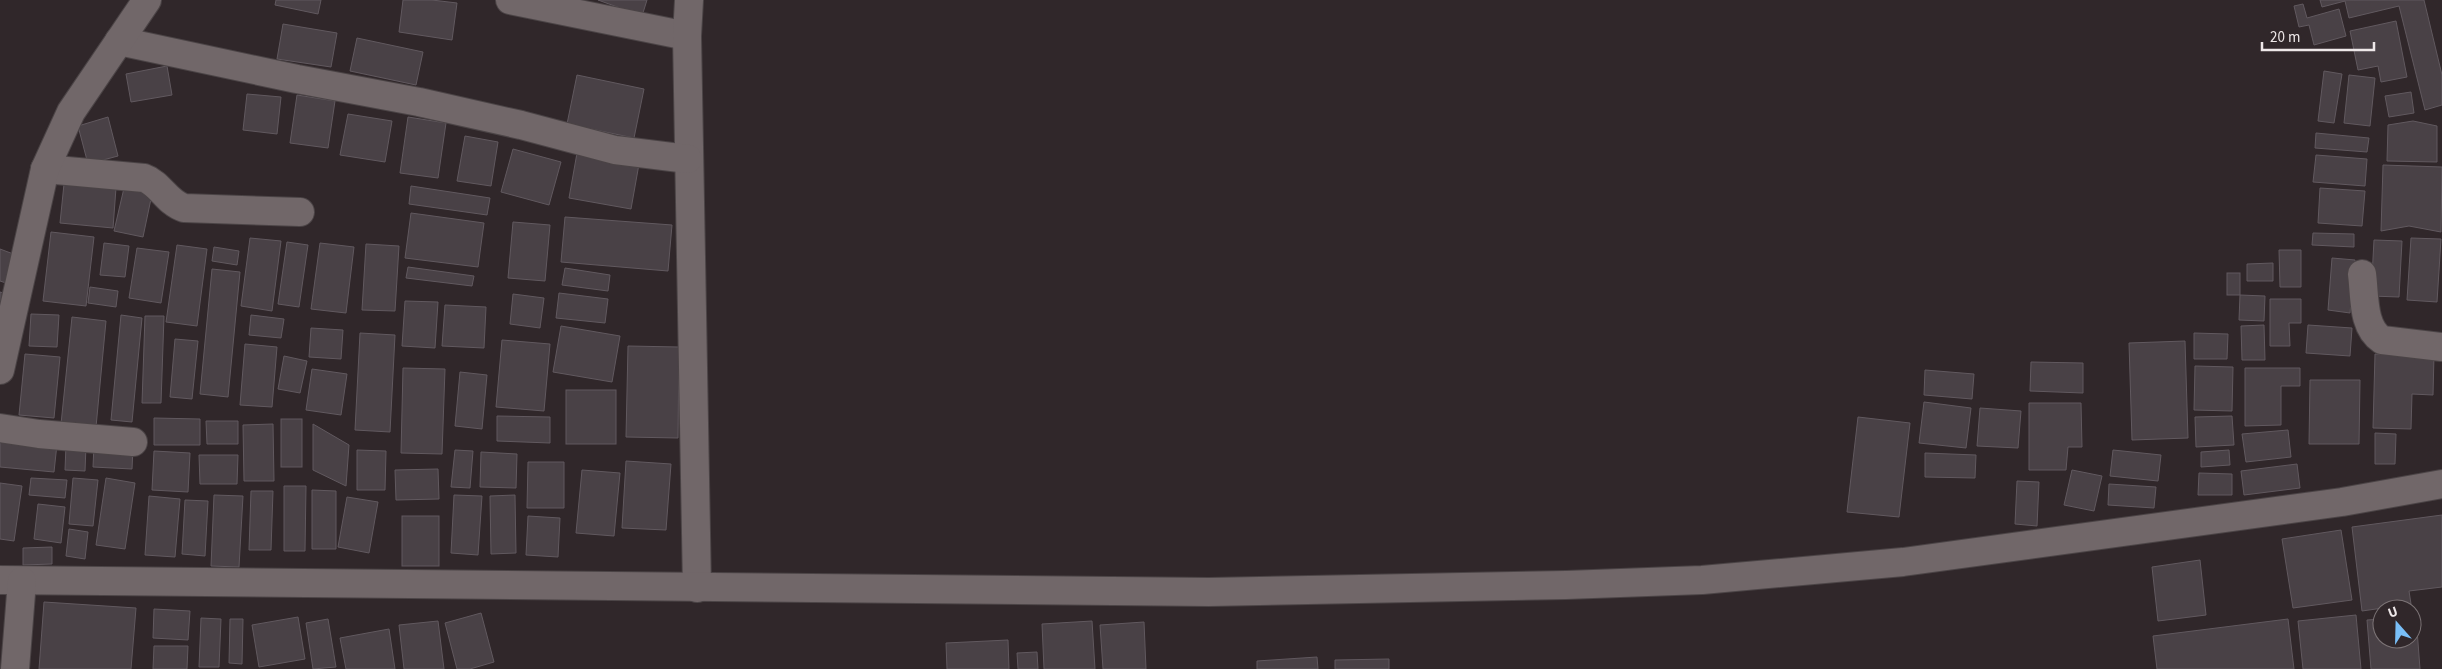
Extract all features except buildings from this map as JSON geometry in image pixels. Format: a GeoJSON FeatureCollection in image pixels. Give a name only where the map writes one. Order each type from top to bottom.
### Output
{"type":"FeatureCollection","features":[{"type":"Feature","properties":{"kind":"street"},"geometry":{"type":"LineString","coordinates":[[0,370],[45,169],[71,112],[147,0]]}},
{"type":"Feature","properties":{"kind":"street"},"geometry":{"type":"LineString","coordinates":[[510,0],[687,36]]}},
{"type":"Feature","properties":{"kind":"street"},"geometry":{"type":"LineString","coordinates":[[689,0],[687,36],[688,159],[696,588]]}},
{"type":"Feature","properties":{"kind":"street"},"geometry":{"type":"LineString","coordinates":[[119,41],[297,80],[419,102],[522,125],[615,150],[688,159]]}},
{"type":"Feature","properties":{"kind":"street"},"geometry":{"type":"LineString","coordinates":[[45,169],[144,178],[156,183],[175,205],[184,208],[300,212]]}},
{"type":"Feature","properties":{"kind":"street"},"geometry":{"type":"LineString","coordinates":[[2362,274],[2369,326],[2375,335],[2382,340],[2442,347]]}},
{"type":"Feature","properties":{"kind":"street"},"geometry":{"type":"LineString","coordinates":[[0,428],[39,434],[133,442]]}},
{"type":"Feature","properties":{"kind":"street"},"geometry":{"type":"LineString","coordinates":[[15,669],[11,580],[1208,592],[1702,580],[1867,566],[1980,552],[2342,502],[2442,484]]}}]}
